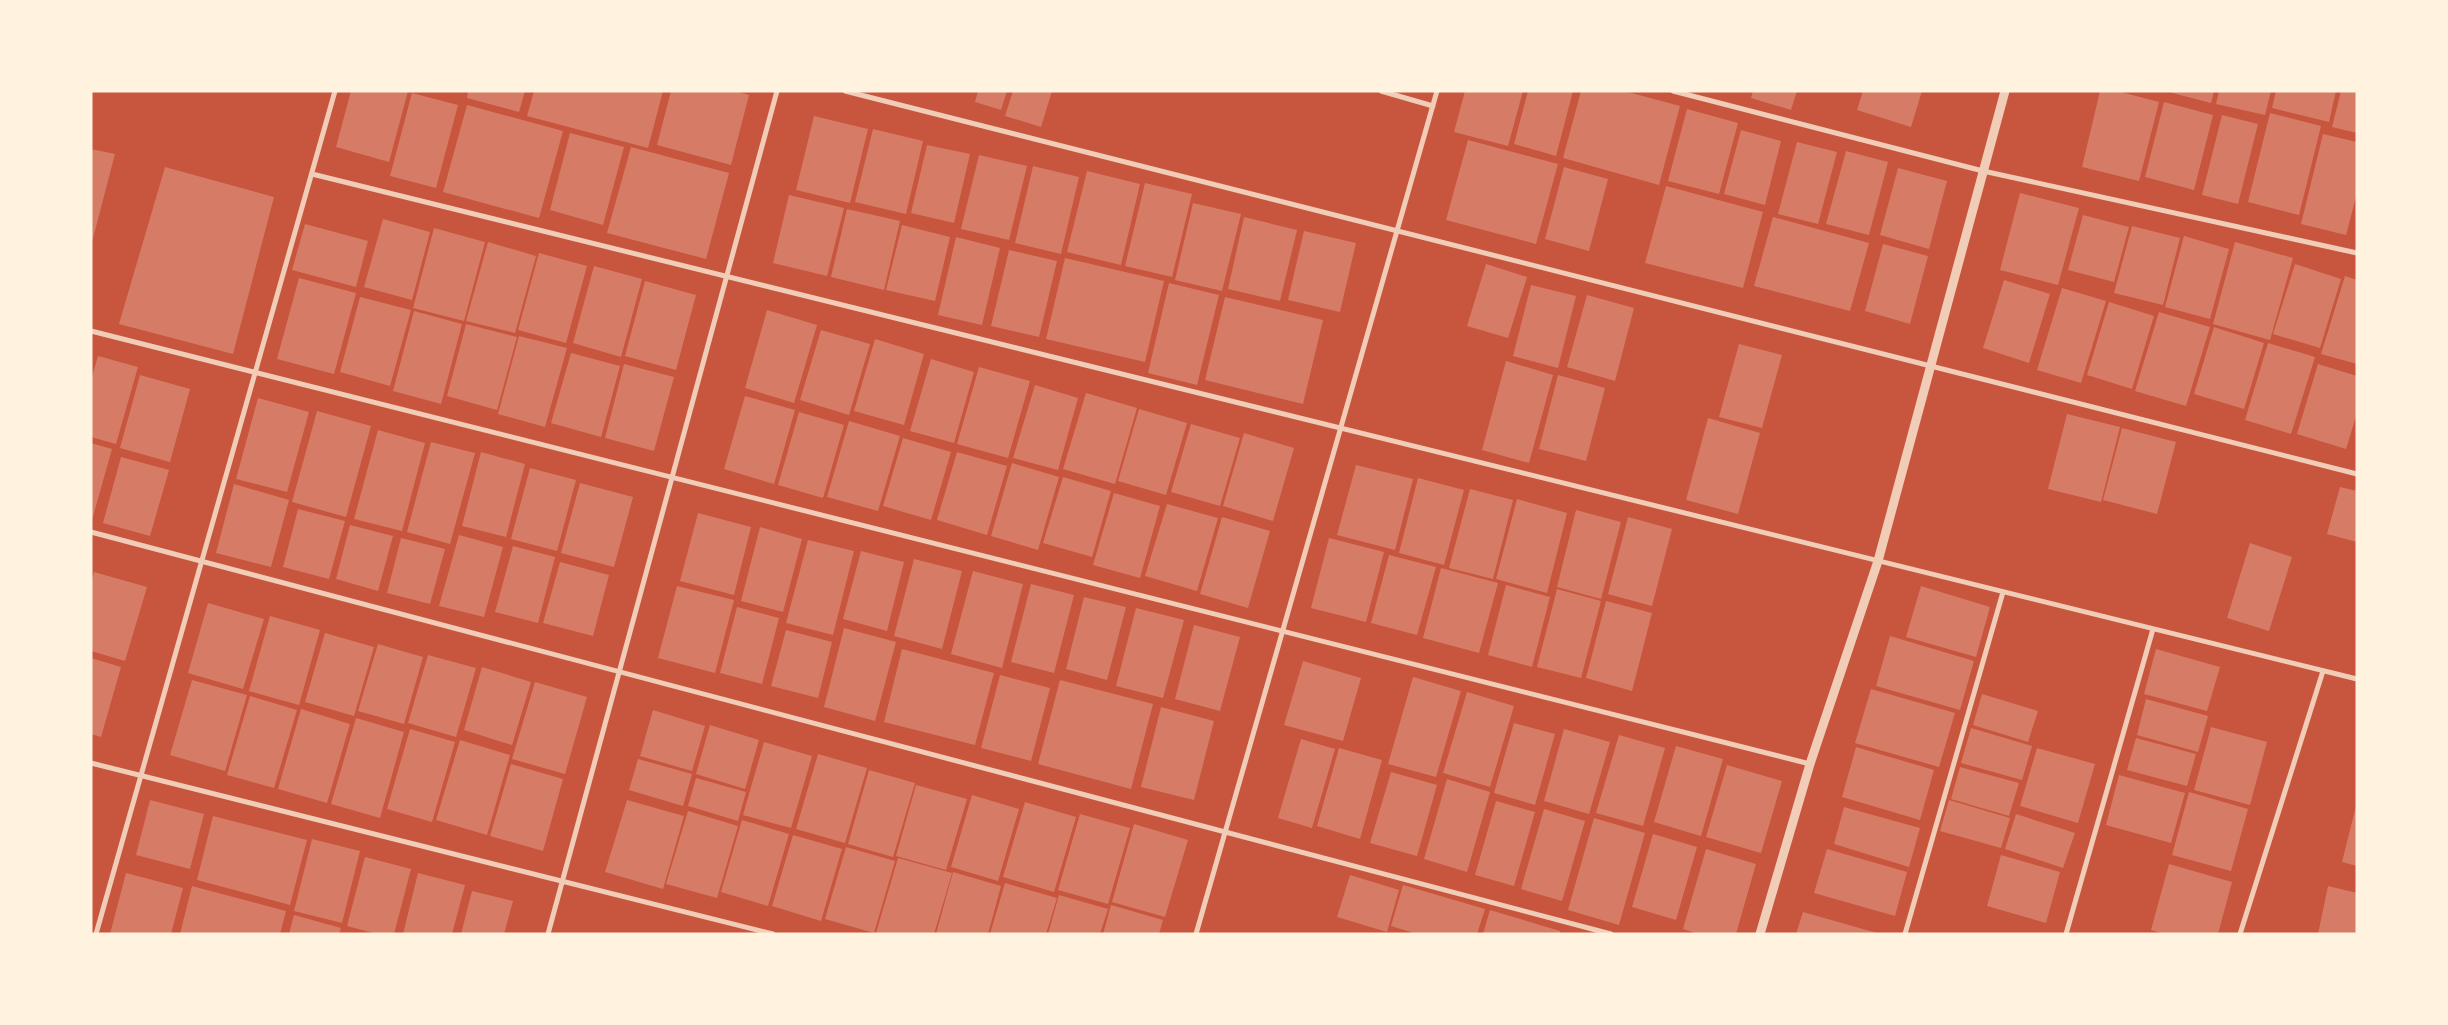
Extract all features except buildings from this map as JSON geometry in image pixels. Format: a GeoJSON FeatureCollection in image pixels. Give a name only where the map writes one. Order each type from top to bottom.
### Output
{"type":"FeatureCollection","features":[{"type":"Feature","properties":{"kind":"street"},"geometry":{"type":"LineString","coordinates":[[96,934],[335,91]]}},
{"type":"Feature","properties":{"kind":"street"},"geometry":{"type":"LineString","coordinates":[[548,934],[777,91]]}},
{"type":"Feature","properties":{"kind":"street"},"geometry":{"type":"LineString","coordinates":[[845,91],[2357,474]]}},
{"type":"Feature","properties":{"kind":"street"},"geometry":{"type":"LineString","coordinates":[[1381,91],[1433,106]]}},
{"type":"Feature","properties":{"kind":"street"},"geometry":{"type":"LineString","coordinates":[[1196,934],[1437,91]]}},
{"type":"Feature","properties":{"kind":"street"},"geometry":{"type":"LineString","coordinates":[[1673,91],[1983,171],[2357,253]]}},
{"type":"Feature","properties":{"kind":"street"},"geometry":{"type":"LineString","coordinates":[[1760,934],[1810,764],[1878,561],[2005,91]]}},
{"type":"Feature","properties":{"kind":"street"},"geometry":{"type":"LineString","coordinates":[[312,174],[2357,679]]}},
{"type":"Feature","properties":{"kind":"street"},"geometry":{"type":"LineString","coordinates":[[91,331],[1810,764]]}},
{"type":"Feature","properties":{"kind":"street"},"geometry":{"type":"LineString","coordinates":[[91,532],[1611,934]]}},
{"type":"Feature","properties":{"kind":"street"},"geometry":{"type":"LineString","coordinates":[[1905,934],[2003,592]]}},
{"type":"Feature","properties":{"kind":"street"},"geometry":{"type":"LineString","coordinates":[[2066,934],[2153,629]]}},
{"type":"Feature","properties":{"kind":"street"},"geometry":{"type":"LineString","coordinates":[[2240,934],[2323,671]]}},
{"type":"Feature","properties":{"kind":"street"},"geometry":{"type":"LineString","coordinates":[[91,762],[773,934]]}}]}
